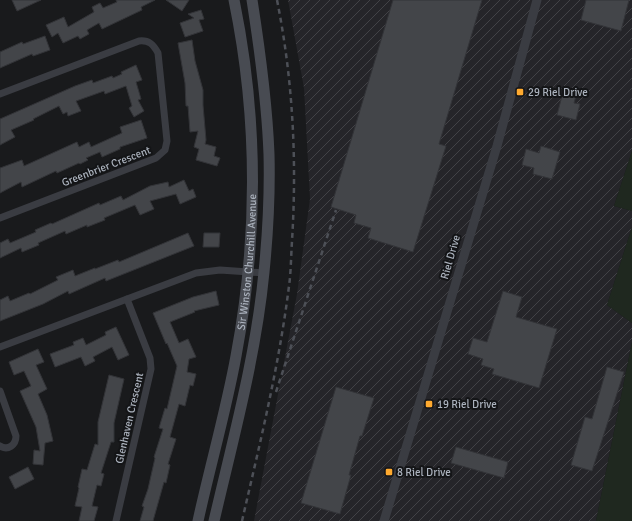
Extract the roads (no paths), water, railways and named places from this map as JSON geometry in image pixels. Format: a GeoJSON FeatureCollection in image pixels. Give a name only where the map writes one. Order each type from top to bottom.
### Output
{"type":"FeatureCollection","features":[{"type":"Feature","properties":{"kind":"main road","name":"Sir Winston Churchill Avenue"},"geometry":{"type":"LineString","coordinates":[[198,521],[236,355],[248,272],[252,197],[250,119],[243,50],[234,0]]}},
{"type":"Feature","properties":{"kind":"main road","name":"Sir Winston Churchill Avenue"},"geometry":{"type":"LineString","coordinates":[[214,521],[249,369],[258,321],[264,273],[269,203],[269,154],[260,46],[252,0]]}},
{"type":"Feature","properties":{"kind":"street","name":"Riel Drive"},"geometry":{"type":"LineString","coordinates":[[384,521],[497,146],[537,0]]}},
{"type":"Feature","properties":{"kind":"street","name":"Greenbrier Crescent"},"geometry":{"type":"LineString","coordinates":[[0,94],[138,41],[148,41],[153,45],[158,53],[167,141],[165,150],[156,158],[0,218]]}},
{"type":"Feature","properties":{"kind":"street"},"geometry":{"type":"LineString","coordinates":[[0,347],[202,271],[220,270],[264,273]]}},
{"type":"Feature","properties":{"kind":"street","name":"Glenhaven Crescent"},"geometry":{"type":"LineString","coordinates":[[116,521],[151,369],[150,358],[127,299]]}},
{"type":"Feature","properties":{"kind":"street"},"geometry":{"type":"LineString","coordinates":[[0,391],[16,436],[15,444],[11,447],[7,448],[0,446]]}},
{"type":"Feature","properties":{"kind":"railway"},"geometry":{"type":"LineString","coordinates":[[242,521],[280,346],[291,270],[294,150],[287,60],[277,0]]}},
{"type":"Feature","properties":{"kind":"railway"},"geometry":{"type":"LineString","coordinates":[[276,392],[336,210]]}},
{"type":"Feature","properties":{"kind":"place","name":"29 Riel Drive"},"geometry":{"type":"Point","coordinates":[520,92]}},
{"type":"Feature","properties":{"kind":"place","name":"19 Riel Drive"},"geometry":{"type":"Point","coordinates":[429,404]}},
{"type":"Feature","properties":{"kind":"place","name":"8 Riel Drive"},"geometry":{"type":"Point","coordinates":[389,472]}}]}
